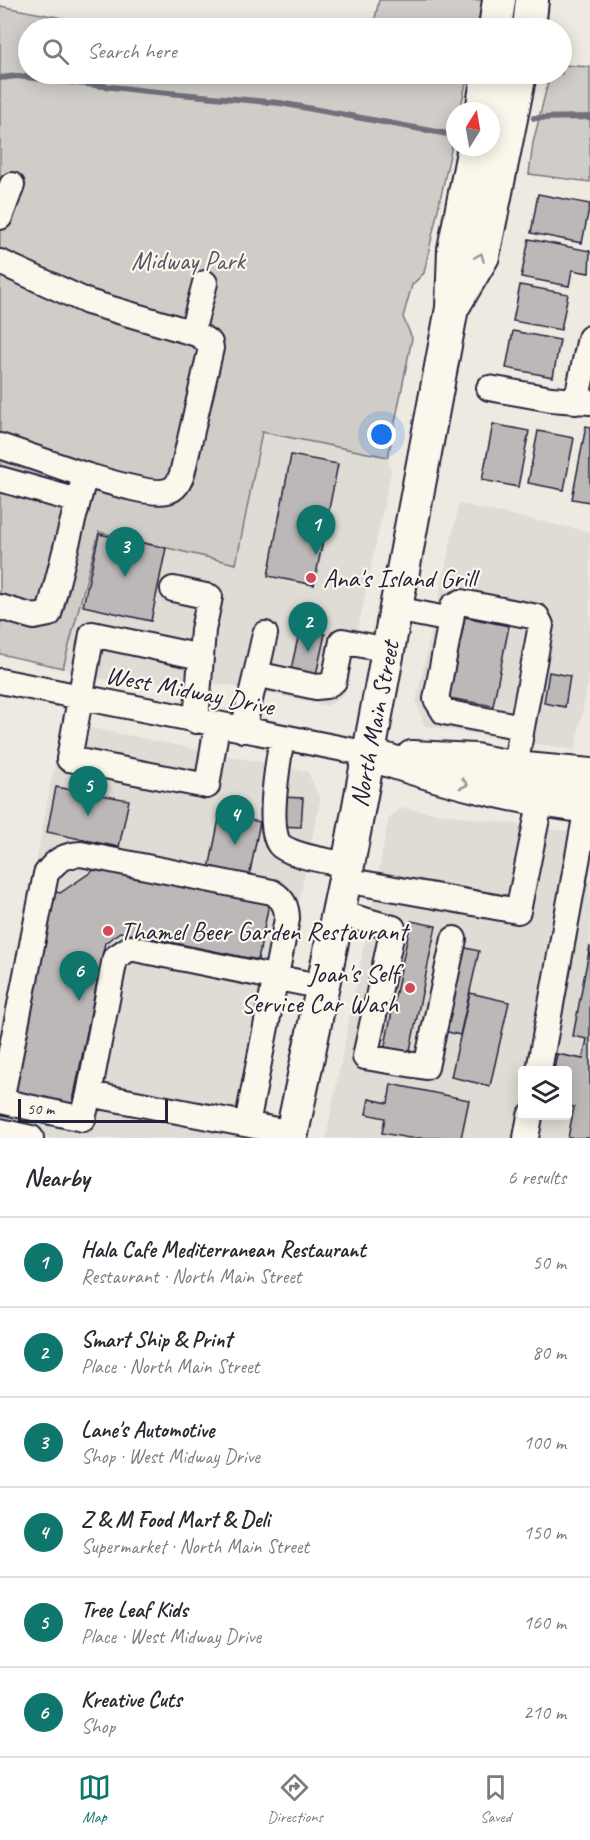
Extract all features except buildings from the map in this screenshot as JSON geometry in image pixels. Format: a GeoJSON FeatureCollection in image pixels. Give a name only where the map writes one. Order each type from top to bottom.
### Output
{"type":"FeatureCollection","features":[{"type":"Feature","properties":{"kind":"main road"},"geometry":{"type":"LineString","coordinates":[[496,18],[499,0]]}},
{"type":"Feature","properties":{"kind":"main road"},"geometry":{"type":"LineString","coordinates":[[530,18],[532,0]]}},
{"type":"Feature","properties":{"kind":"main road","name":"North Main Street"},"geometry":{"type":"LineString","coordinates":[[489,84],[491,102]]}},
{"type":"Feature","properties":{"kind":"main road","name":"North Main Street"},"geometry":{"type":"LineString","coordinates":[[498,102],[512,84]]}},
{"type":"Feature","properties":{"kind":"main road","name":"North Main Street"},"geometry":{"type":"LineString","coordinates":[[292,1136],[339,913],[452,308],[483,256],[480,168]]}},
{"type":"Feature","properties":{"kind":"main road"},"geometry":{"type":"LineString","coordinates":[[369,754],[475,760],[515,768],[590,775]]}},
{"type":"Feature","properties":{"kind":"main road"},"geometry":{"type":"LineString","coordinates":[[369,754],[492,792],[589,807]]}},
{"type":"Feature","properties":{"kind":"street"},"geometry":{"type":"LineString","coordinates":[[0,217],[12,185]]}},
{"type":"Feature","properties":{"kind":"street"},"geometry":{"type":"LineString","coordinates":[[0,262],[88,302],[192,332],[205,338],[211,348],[182,474],[177,485],[169,491],[156,493],[85,475],[0,446]]}},
{"type":"Feature","properties":{"kind":"street"},"geometry":{"type":"LineString","coordinates":[[192,332],[205,283]]}},
{"type":"Feature","properties":{"kind":"street"},"geometry":{"type":"LineString","coordinates":[[489,388],[583,402],[590,338]]}},
{"type":"Feature","properties":{"kind":"street"},"geometry":{"type":"LineString","coordinates":[[0,607],[34,617],[49,614],[85,475]]}},
{"type":"Feature","properties":{"kind":"street"},"geometry":{"type":"LineString","coordinates":[[0,479],[78,501]]}},
{"type":"Feature","properties":{"kind":"street"},"geometry":{"type":"LineString","coordinates":[[173,589],[210,597],[203,630],[201,657],[207,723],[207,786],[69,759],[92,634],[201,657]]}},
{"type":"Feature","properties":{"kind":"street"},"geometry":{"type":"LineString","coordinates":[[515,768],[542,625],[537,617],[460,602],[453,606],[436,699],[444,712],[522,727]]}},
{"type":"Feature","properties":{"kind":"street"},"geometry":{"type":"LineString","coordinates":[[396,609],[451,620]]}},
{"type":"Feature","properties":{"kind":"street"},"geometry":{"type":"LineString","coordinates":[[243,730],[265,634]]}},
{"type":"Feature","properties":{"kind":"street"},"geometry":{"type":"LineString","coordinates":[[256,674],[316,687],[326,686],[334,681],[342,641],[388,650]]}},
{"type":"Feature","properties":{"kind":"street","name":"West Midway Drive"},"geometry":{"type":"LineString","coordinates":[[0,681],[369,754]]}},
{"type":"Feature","properties":{"kind":"street"},"geometry":{"type":"LineString","coordinates":[[282,737],[276,775],[273,832],[279,844],[290,851],[346,873],[518,911],[541,799]]}},
{"type":"Feature","properties":{"kind":"street"},"geometry":{"type":"LineString","coordinates":[[540,1066],[584,862],[589,807]]}},
{"type":"Feature","properties":{"kind":"street"},"geometry":{"type":"LineString","coordinates":[[247,1124],[275,977],[288,919],[287,910],[280,897],[272,892],[81,854],[68,855],[58,860],[46,874],[0,1103],[82,1128],[115,958],[130,948],[275,977],[323,987]]}},
{"type":"Feature","properties":{"kind":"street"},"geometry":{"type":"LineString","coordinates":[[339,913],[393,928],[365,1057],[426,1067],[454,939]]}},
{"type":"Feature","properties":{"kind":"street"},"geometry":{"type":"LineString","coordinates":[[89,1094],[247,1124],[292,1136]]}},
{"type":"Feature","properties":{"kind":"street"},"geometry":{"type":"LineString","coordinates":[[526,1138],[530,1120]]}},
{"type":"Feature","properties":{"kind":"street"},"geometry":{"type":"LineString","coordinates":[[0,1131],[31,1138]]}},
{"type":"Feature","properties":{"kind":"shaded area"},"geometry":{"type":"Polygon","coordinates":[[[262,432],[388,457],[391,471],[344,695],[328,706],[228,685],[97,679],[63,668],[99,532],[236,564],[262,432]]]}},
{"type":"Feature","properties":{"kind":"shaded area"},"geometry":{"type":"Polygon","coordinates":[[[459,504],[590,532],[590,673],[575,750],[425,726],[416,702],[459,504]]]}},
{"type":"Feature","properties":{"kind":"shaded area"},"geometry":{"type":"Polygon","coordinates":[[[62,722],[308,772],[320,800],[250,1138],[0,1138],[0,1061],[62,722]]]}},
{"type":"Feature","properties":{"kind":"shaded area"},"geometry":{"type":"Polygon","coordinates":[[[401,808],[556,830],[590,832],[590,1138],[326,1138],[389,818],[401,808]]]}},
{"type":"Feature","properties":{"kind":"green space"},"geometry":{"type":"Polygon","coordinates":[[[379,0],[483,0],[480,18],[375,18],[379,0]]]}},
{"type":"Feature","properties":{"kind":"green space","name":"Midway Park"},"geometry":{"type":"Polygon","coordinates":[[[0,6],[62,18],[18,18],[18,84],[466,84],[462,102],[446,102],[446,156],[450,156],[424,273],[412,285],[403,317],[412,338],[388,457],[262,432],[236,564],[99,532],[63,668],[0,654],[0,6]]]}},
{"type":"Feature","properties":{"kind":"green space"},"geometry":{"type":"Polygon","coordinates":[[[572,66],[590,67],[590,182],[529,174],[533,143],[548,84],[572,84],[572,66]]]}},
{"type":"Feature","properties":{"kind":"waterway"},"geometry":{"type":"LineString","coordinates":[[0,78],[18,76]]}},
{"type":"Feature","properties":{"kind":"waterway"},"geometry":{"type":"LineString","coordinates":[[86,84],[280,103],[446,134]]}},
{"type":"Feature","properties":{"kind":"waterway"},"geometry":{"type":"LineString","coordinates":[[534,118],[590,117]]}},
{"type":"Feature","properties":{"kind":"place","name":"Hala Cafe Mediterranean Restaurant"},"geometry":{"type":"Point","coordinates":[316,555]}},
{"type":"Feature","properties":{"kind":"place","name":"Lane's Automotive"},"geometry":{"type":"Point","coordinates":[125,577]}},
{"type":"Feature","properties":{"kind":"place","name":"Ana's Island Grill"},"geometry":{"type":"Point","coordinates":[311,578]}},
{"type":"Feature","properties":{"kind":"place","name":"Smart Ship & Print"},"geometry":{"type":"Point","coordinates":[308,652]}},
{"type":"Feature","properties":{"kind":"place","name":"Tree Leaf Kids"},"geometry":{"type":"Point","coordinates":[88,816]}},
{"type":"Feature","properties":{"kind":"place","name":"Z & M Food Mart & Deli"},"geometry":{"type":"Point","coordinates":[235,845]}},
{"type":"Feature","properties":{"kind":"place","name":"Thamel Beer Garden Restaurant"},"geometry":{"type":"Point","coordinates":[108,931]}},
{"type":"Feature","properties":{"kind":"place","name":"Joan's Self Service Car Wash"},"geometry":{"type":"Point","coordinates":[410,988]}},
{"type":"Feature","properties":{"kind":"place","name":"Kreative Cuts"},"geometry":{"type":"Point","coordinates":[79,1001]}}]}
